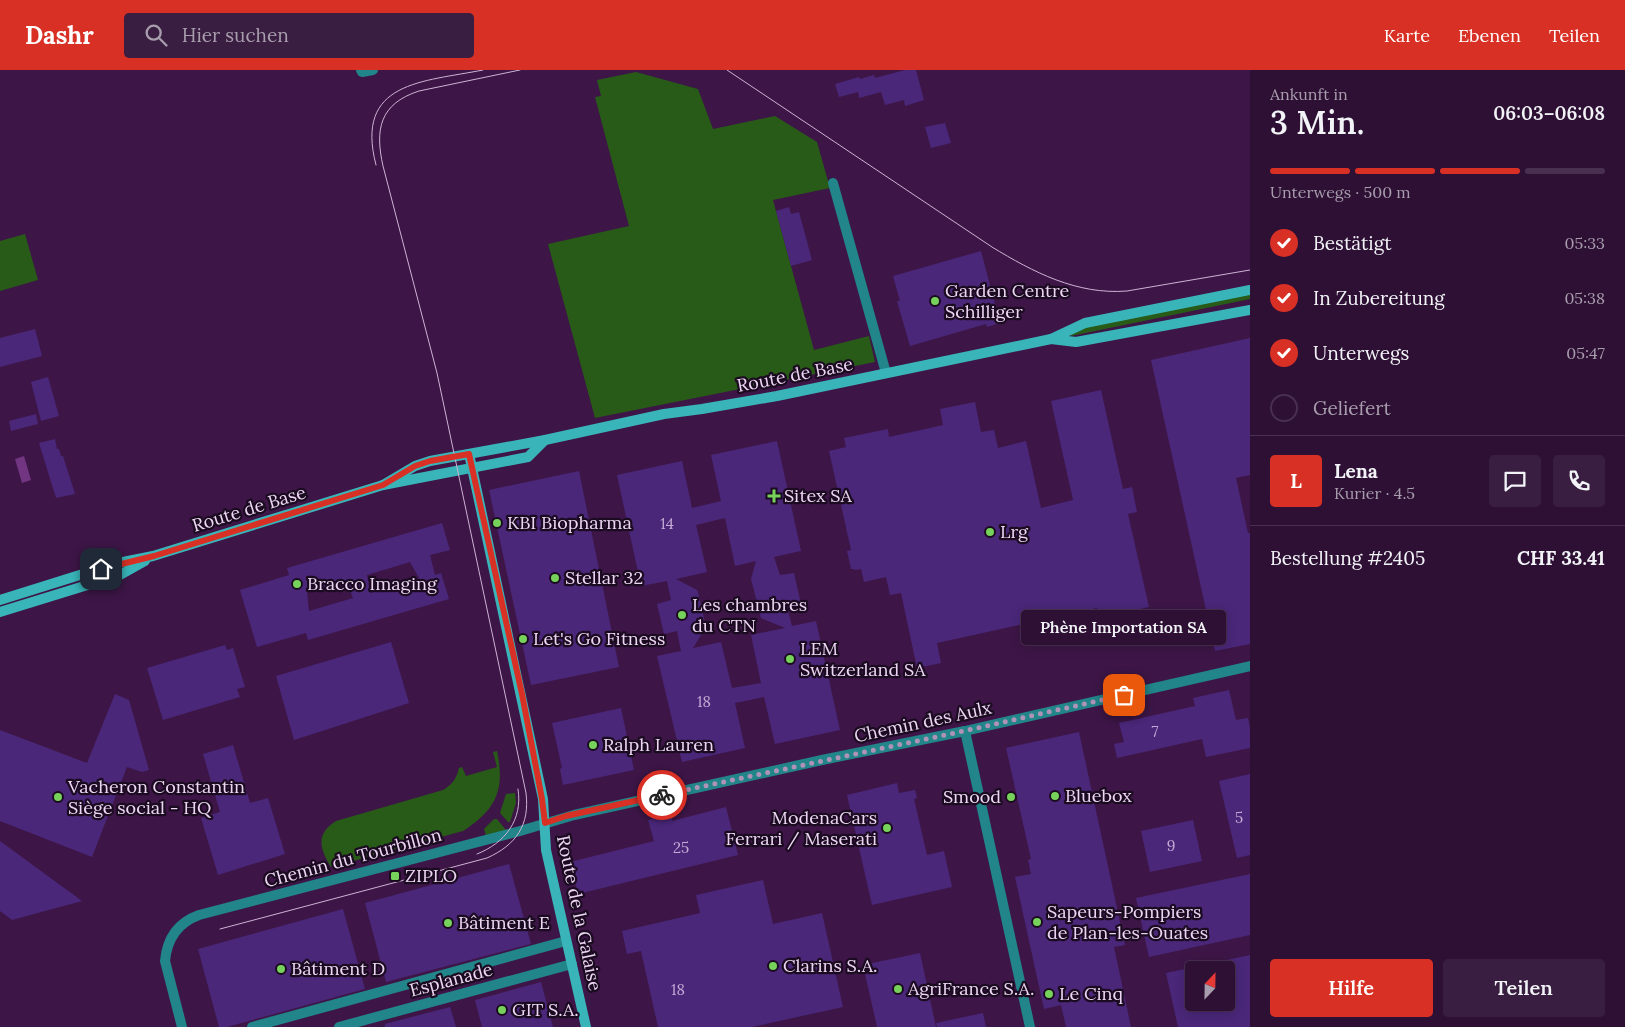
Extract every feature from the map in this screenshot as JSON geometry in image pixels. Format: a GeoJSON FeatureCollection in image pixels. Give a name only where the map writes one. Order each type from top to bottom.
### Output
{"type":"FeatureCollection","features":[{"type":"Feature","properties":{"kind":"street"},"geometry":{"type":"LineString","coordinates":[[834,183],[886,373]]}},
{"type":"Feature","properties":{"kind":"street","name":"Route de Base"},"geometry":{"type":"LineString","coordinates":[[383,485],[415,466],[430,461],[545,440],[664,414],[777,396],[1051,339],[1085,323],[1250,290]]}},
{"type":"Feature","properties":{"kind":"street","name":"Route de Base"},"geometry":{"type":"LineString","coordinates":[[1051,339],[1076,342],[1250,310]]}},
{"type":"Feature","properties":{"kind":"street","name":"Route de Base"},"geometry":{"type":"LineString","coordinates":[[0,600],[118,564],[154,556],[383,485],[528,457],[545,440]]}},
{"type":"Feature","properties":{"kind":"street","name":"Route de la Galaise"},"geometry":{"type":"LineString","coordinates":[[469,454],[522,694],[542,799],[546,850],[586,1027]]}},
{"type":"Feature","properties":{"kind":"street","name":"Route de Base"},"geometry":{"type":"LineString","coordinates":[[0,612],[120,574],[154,556]]}},
{"type":"Feature","properties":{"kind":"street","name":"Chemin des Aulx"},"geometry":{"type":"LineString","coordinates":[[545,823],[566,816],[964,731],[1250,666]]}},
{"type":"Feature","properties":{"kind":"street"},"geometry":{"type":"LineString","coordinates":[[964,731],[1030,1027]]}},
{"type":"Feature","properties":{"kind":"street","name":"Chemin du Tourbillon"},"geometry":{"type":"LineString","coordinates":[[182,1027],[165,961],[166,950],[174,932],[186,921],[199,915],[545,823]]}},
{"type":"Feature","properties":{"kind":"street","name":"Esplanade"},"geometry":{"type":"LineString","coordinates":[[252,1027],[566,941]]}},
{"type":"Feature","properties":{"kind":"street","name":"Esplanade"},"geometry":{"type":"LineString","coordinates":[[339,1027],[572,964]]}},
{"type":"Feature","properties":{"kind":"green space"},"geometry":{"type":"Polygon","coordinates":[[[636,72],[698,89],[713,129],[775,116],[817,142],[830,188],[773,200],[814,350],[869,336],[875,362],[595,418],[548,244],[629,226],[595,97],[601,96],[597,80],[636,72]]]}},
{"type":"Feature","properties":{"kind":"green space"},"geometry":{"type":"Polygon","coordinates":[[[25,234],[38,280],[0,291],[0,241],[25,234]]]}},
{"type":"Feature","properties":{"kind":"green space"},"geometry":{"type":"Polygon","coordinates":[[[1250,294],[1250,299],[1071,336],[1071,333],[1081,328],[1250,294]]]}},
{"type":"Feature","properties":{"kind":"green space"},"geometry":{"type":"Polygon","coordinates":[[[497,751],[500,776],[496,797],[484,815],[475,823],[463,831],[331,867],[322,848],[322,837],[329,826],[336,821],[443,790],[454,781],[459,768],[462,767],[466,776],[497,767],[493,752],[497,751]]]}},
{"type":"Feature","properties":{"kind":"green space"},"geometry":{"type":"Polygon","coordinates":[[[515,793],[516,803],[510,822],[508,822],[500,813],[506,794],[515,793]]]}},
{"type":"Feature","properties":{"kind":"green space"},"geometry":{"type":"Polygon","coordinates":[[[494,819],[497,819],[506,830],[486,836],[484,829],[494,819]]]}},
{"type":"Feature","properties":{"kind":"shaded area"},"geometry":{"type":"Polygon","coordinates":[[[24,456],[31,480],[22,483],[15,459],[24,456]]]}},
{"type":"Feature","properties":{"kind":"building"},"geometry":{"type":"Polygon","coordinates":[[[905,70],[916,70],[924,100],[905,106],[904,100],[885,105],[881,92],[859,98],[858,92],[839,97],[835,84],[859,77],[860,79],[874,75],[875,78],[905,70]]]}},
{"type":"Feature","properties":{"kind":"building"},"geometry":{"type":"Polygon","coordinates":[[[945,123],[951,143],[931,148],[925,127],[945,123]]]}},
{"type":"Feature","properties":{"kind":"building"},"geometry":{"type":"Polygon","coordinates":[[[789,207],[791,214],[799,212],[812,260],[791,266],[776,211],[789,207]]]}},
{"type":"Feature","properties":{"kind":"building"},"geometry":{"type":"Polygon","coordinates":[[[981,251],[1000,323],[987,327],[986,324],[910,346],[897,301],[900,301],[893,276],[981,251]]]}},
{"type":"Feature","properties":{"kind":"building"},"geometry":{"type":"Polygon","coordinates":[[[35,329],[42,356],[0,367],[0,338],[35,329]]]}},
{"type":"Feature","properties":{"kind":"building"},"geometry":{"type":"Polygon","coordinates":[[[1250,338],[1250,475],[1236,478],[1248,533],[1250,533],[1250,644],[1215,651],[1151,360],[1250,338]]]}},
{"type":"Feature","properties":{"kind":"building"},"geometry":{"type":"Polygon","coordinates":[[[48,377],[59,416],[41,421],[31,382],[48,377]]]}},
{"type":"Feature","properties":{"kind":"building","name":"Lrg"},"geometry":{"type":"Polygon","coordinates":[[[1101,390],[1123,489],[1132,487],[1137,512],[1128,514],[1149,607],[1099,618],[1097,608],[937,643],[941,663],[917,668],[901,593],[890,595],[886,577],[864,582],[861,569],[851,569],[847,551],[851,550],[829,451],[846,447],[844,438],[888,429],[889,437],[943,425],[940,409],[975,402],[981,432],[994,430],[998,448],[1026,441],[1041,508],[1073,500],[1051,401],[1101,390]]]}},
{"type":"Feature","properties":{"kind":"building"},"geometry":{"type":"Polygon","coordinates":[[[36,414],[38,424],[11,431],[9,421],[36,414]]]}},
{"type":"Feature","properties":{"kind":"building"},"geometry":{"type":"Polygon","coordinates":[[[55,439],[57,449],[59,449],[61,456],[63,456],[75,494],[56,498],[39,443],[55,439]]]}},
{"type":"Feature","properties":{"kind":"building"},"geometry":{"type":"Polygon","coordinates":[[[777,441],[801,551],[774,557],[780,575],[794,573],[801,604],[787,607],[792,626],[816,621],[840,730],[775,744],[764,697],[735,703],[745,748],[682,762],[657,656],[681,651],[677,631],[664,634],[657,604],[671,600],[667,581],[641,586],[617,475],[682,461],[692,508],[721,501],[711,455],[777,441]],[[725,518],[696,525],[707,572],[676,579],[698,592],[706,627],[693,648],[721,642],[732,688],[761,683],[751,635],[785,628],[761,618],[751,579],[756,561],[735,566],[725,518]]]}},
{"type":"Feature","properties":{"kind":"building","name":"Stellar 32"},"geometry":{"type":"Polygon","coordinates":[[[579,471],[619,667],[531,685],[489,490],[579,471]]]}},
{"type":"Feature","properties":{"kind":"building","name":"Bracco Imaging"},"geometry":{"type":"Polygon","coordinates":[[[442,523],[450,550],[430,555],[435,575],[441,573],[449,599],[308,640],[306,633],[257,647],[240,590],[289,575],[287,568],[442,523]],[[410,562],[367,575],[370,593],[419,578],[410,562]],[[346,581],[307,592],[309,611],[353,598],[346,581]]]}},
{"type":"Feature","properties":{"kind":"building"},"geometry":{"type":"Polygon","coordinates":[[[391,642],[409,703],[294,740],[276,676],[391,642]]]}},
{"type":"Feature","properties":{"kind":"building"},"geometry":{"type":"Polygon","coordinates":[[[225,645],[227,650],[233,648],[245,687],[237,689],[240,697],[163,720],[147,668],[225,645]]]}},
{"type":"Feature","properties":{"kind":"building"},"geometry":{"type":"Polygon","coordinates":[[[1229,690],[1236,720],[1248,718],[1250,748],[1206,757],[1202,739],[1117,758],[1114,744],[1124,742],[1119,723],[1195,706],[1193,698],[1229,690]]]}},
{"type":"Feature","properties":{"kind":"building","name":"Vacheron Constantin Siège social - HQ"},"geometry":{"type":"Polygon","coordinates":[[[115,694],[129,700],[149,770],[142,772],[127,767],[92,857],[0,821],[0,730],[87,763],[115,694]]]}},
{"type":"Feature","properties":{"kind":"building","name":"Ralph Lauren"},"geometry":{"type":"Polygon","coordinates":[[[621,708],[634,770],[563,785],[560,769],[562,768],[552,723],[621,708]]]}},
{"type":"Feature","properties":{"kind":"building"},"geometry":{"type":"Polygon","coordinates":[[[1079,732],[1125,945],[1114,947],[1131,1027],[1066,1027],[1061,1005],[1044,1009],[1015,877],[1031,874],[1028,860],[1031,859],[1006,748],[1079,732]]]}},
{"type":"Feature","properties":{"kind":"building"},"geometry":{"type":"Polygon","coordinates":[[[233,745],[250,803],[268,798],[285,854],[218,875],[201,818],[220,812],[203,754],[233,745]]]}},
{"type":"Feature","properties":{"kind":"building"},"geometry":{"type":"Polygon","coordinates":[[[1250,774],[1250,855],[1237,858],[1219,781],[1250,774]]]}},
{"type":"Feature","properties":{"kind":"building","name":"ModenaCars Ferrari / Maserati"},"geometry":{"type":"Polygon","coordinates":[[[897,783],[899,793],[915,790],[917,798],[914,799],[927,855],[944,851],[952,887],[872,905],[847,795],[897,783]]]}},
{"type":"Feature","properties":{"kind":"building"},"geometry":{"type":"Polygon","coordinates":[[[726,807],[738,855],[578,894],[570,862],[654,841],[648,820],[671,814],[672,821],[726,807]]]}},
{"type":"Feature","properties":{"kind":"building"},"geometry":{"type":"Polygon","coordinates":[[[1193,820],[1202,861],[1150,872],[1141,831],[1193,820]]]}},
{"type":"Feature","properties":{"kind":"building"},"geometry":{"type":"Polygon","coordinates":[[[0,841],[82,901],[12,920],[0,911],[0,841]]]}},
{"type":"Feature","properties":{"kind":"building","name":"Bâtiment E"},"geometry":{"type":"Polygon","coordinates":[[[509,864],[531,944],[386,982],[365,903],[509,864]]]}},
{"type":"Feature","properties":{"kind":"building"},"geometry":{"type":"Polygon","coordinates":[[[1250,874],[1250,935],[1149,957],[1136,898],[1250,874]]]}},
{"type":"Feature","properties":{"kind":"building","name":"Clarins S.A."},"geometry":{"type":"Polygon","coordinates":[[[763,880],[773,924],[822,913],[843,1007],[752,1027],[658,1027],[641,951],[627,954],[622,931],[700,913],[696,895],[763,880]]]}},
{"type":"Feature","properties":{"kind":"building","name":"Bâtiment D"},"geometry":{"type":"Polygon","coordinates":[[[343,909],[365,989],[227,1027],[219,1027],[198,949],[343,909]]]}},
{"type":"Feature","properties":{"kind":"building","name":"AgriFrance S.A."},"geometry":{"type":"Polygon","coordinates":[[[920,953],[936,1027],[877,1027],[863,965],[920,953]]]}},
{"type":"Feature","properties":{"kind":"building"},"geometry":{"type":"Polygon","coordinates":[[[1250,955],[1250,1027],[1178,1027],[1166,973],[1185,969],[1185,1011],[1235,1011],[1235,961],[1222,961],[1250,955]]]}},
{"type":"Feature","properties":{"kind":"building"},"geometry":{"type":"Polygon","coordinates":[[[541,982],[553,1027],[482,1027],[475,1000],[541,982]]]}},
{"type":"Feature","properties":{"kind":"building"},"geometry":{"type":"Polygon","coordinates":[[[450,1007],[456,1027],[385,1027],[385,1024],[450,1007]]]}},
{"type":"Feature","properties":{"kind":"building"},"geometry":{"type":"Polygon","coordinates":[[[983,1013],[986,1027],[937,1027],[936,1023],[983,1013]]]}},
{"type":"Feature","properties":{"kind":"tram line"},"geometry":{"type":"LineString","coordinates":[[376,165],[372,137],[375,116],[384,101],[399,90],[417,83],[483,70]]}},
{"type":"Feature","properties":{"kind":"tram line"},"geometry":{"type":"LineString","coordinates":[[220,929],[487,858],[506,847],[519,833],[523,824],[526,815],[526,793],[437,373],[383,166],[380,141],[380,130],[388,111],[395,103],[406,96],[419,91],[520,70]]}},
{"type":"Feature","properties":{"kind":"tram line"},"geometry":{"type":"LineString","coordinates":[[727,70],[992,247],[1023,265],[1056,280],[1091,289],[1127,291],[1250,270]]}},
{"type":"Feature","properties":{"kind":"tram line"},"geometry":{"type":"LineString","coordinates":[[477,854],[496,844],[510,829],[518,811],[518,789]]}},
{"type":"Feature","properties":{"kind":"way so far"},"geometry":{"type":"LineString","coordinates":[[662,795],[1124,695]]}},
{"type":"Feature","properties":{"kind":"place","name":"Garden Centre Schilliger"},"geometry":{"type":"Point","coordinates":[935,301]}},
{"type":"Feature","properties":{"kind":"place","name":"Sitex SA"},"geometry":{"type":"Point","coordinates":[774,496]}},
{"type":"Feature","properties":{"kind":"place","name":"KBI Biopharma"},"geometry":{"type":"Point","coordinates":[497,523]}},
{"type":"Feature","properties":{"kind":"place","name":"Lrg"},"geometry":{"type":"Point","coordinates":[990,532]}},
{"type":"Feature","properties":{"kind":"place","name":"Stellar 32"},"geometry":{"type":"Point","coordinates":[555,578]}},
{"type":"Feature","properties":{"kind":"place","name":"Bracco Imaging"},"geometry":{"type":"Point","coordinates":[297,584]}},
{"type":"Feature","properties":{"kind":"place","name":"Les chambres du CTN"},"geometry":{"type":"Point","coordinates":[682,615]}},
{"type":"Feature","properties":{"kind":"place","name":"Let's Go Fitness"},"geometry":{"type":"Point","coordinates":[523,639]}},
{"type":"Feature","properties":{"kind":"place","name":"LEM Switzerland SA"},"geometry":{"type":"Point","coordinates":[790,659]}},
{"type":"Feature","properties":{"kind":"place","name":"Phène Importation SA"},"geometry":{"type":"Point","coordinates":[1124,695]}},
{"type":"Feature","properties":{"kind":"place","name":"Ralph Lauren"},"geometry":{"type":"Point","coordinates":[593,745]}},
{"type":"Feature","properties":{"kind":"place","name":"Bluebox"},"geometry":{"type":"Point","coordinates":[1055,796]}},
{"type":"Feature","properties":{"kind":"place","name":"Vacheron Constantin Siège social - HQ"},"geometry":{"type":"Point","coordinates":[58,797]}},
{"type":"Feature","properties":{"kind":"place","name":"Smood"},"geometry":{"type":"Point","coordinates":[1011,797]}},
{"type":"Feature","properties":{"kind":"place","name":"ModenaCars Ferrari / Maserati"},"geometry":{"type":"Point","coordinates":[887,828]}},
{"type":"Feature","properties":{"kind":"place","name":"ZIPLO"},"geometry":{"type":"Point","coordinates":[395,876]}},
{"type":"Feature","properties":{"kind":"place","name":"Sapeurs-Pompiers de Plan-les-Ouates"},"geometry":{"type":"Point","coordinates":[1037,922]}},
{"type":"Feature","properties":{"kind":"place","name":"Bâtiment E"},"geometry":{"type":"Point","coordinates":[448,923]}},
{"type":"Feature","properties":{"kind":"place","name":"Clarins S.A."},"geometry":{"type":"Point","coordinates":[773,966]}},
{"type":"Feature","properties":{"kind":"place","name":"Bâtiment D"},"geometry":{"type":"Point","coordinates":[281,969]}},
{"type":"Feature","properties":{"kind":"place","name":"AgriFrance S.A."},"geometry":{"type":"Point","coordinates":[898,989]}},
{"type":"Feature","properties":{"kind":"place","name":"Le Cinq"},"geometry":{"type":"Point","coordinates":[1049,994]}},
{"type":"Feature","properties":{"kind":"place","name":"GIT S.A."},"geometry":{"type":"Point","coordinates":[502,1010]}},
{"type":"Feature","properties":{"kind":"route"},"geometry":{"type":"LineString","coordinates":[[101,569],[154,556],[383,485],[415,466],[430,461],[469,454],[522,694],[545,823],[566,816],[662,795]]}}]}
